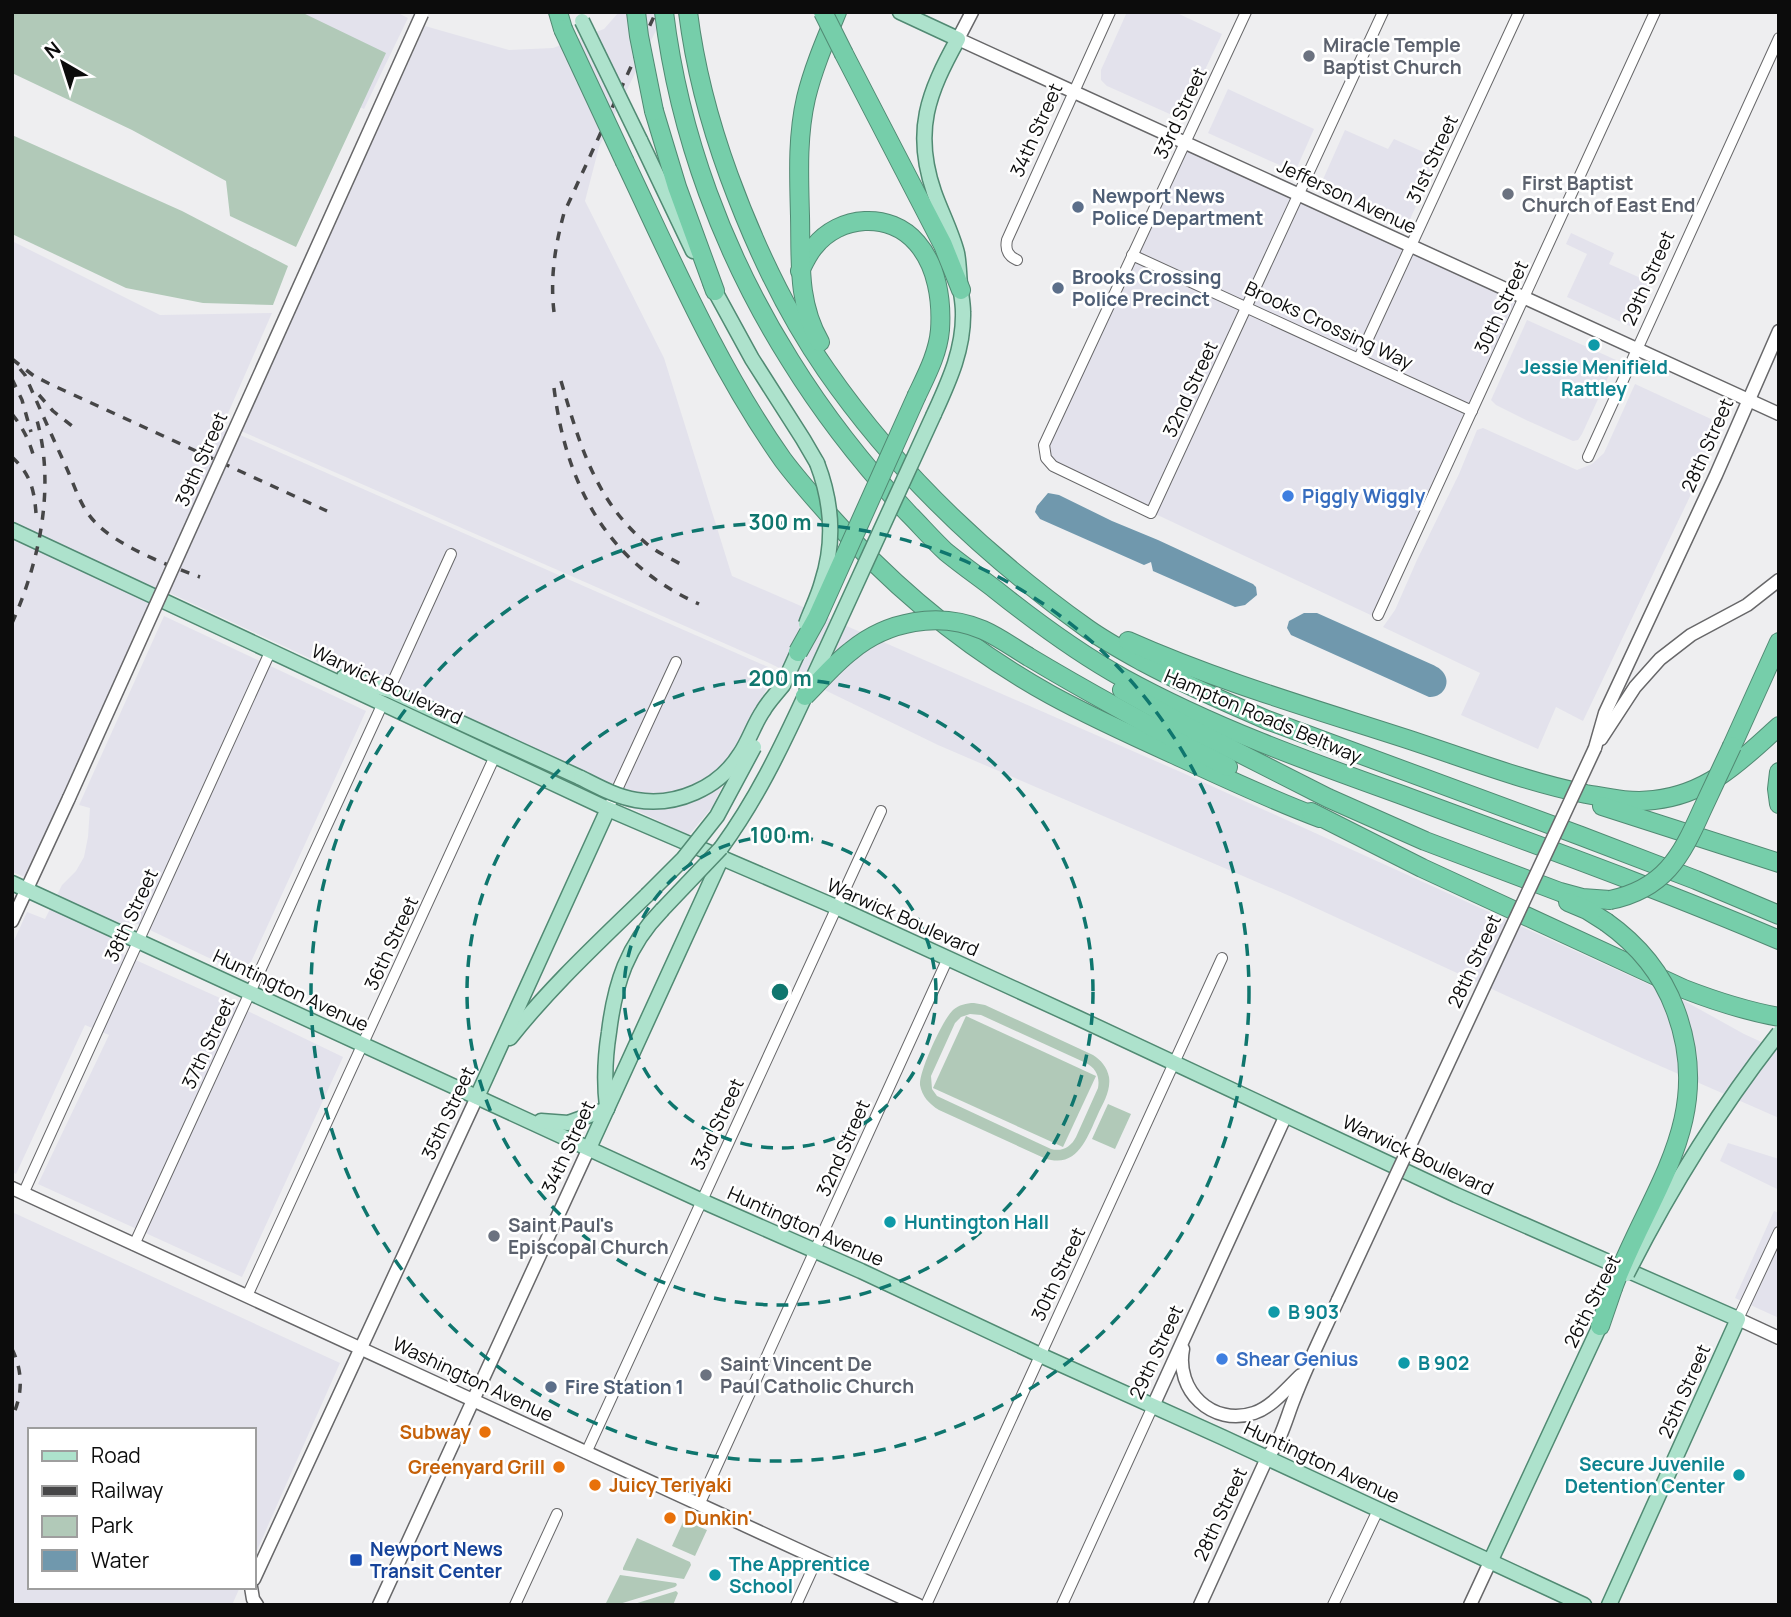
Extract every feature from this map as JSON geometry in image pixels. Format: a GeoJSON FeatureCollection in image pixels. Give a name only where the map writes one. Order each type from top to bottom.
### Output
{"type":"FeatureCollection","features":[{"type":"Feature","properties":{"kind":"highway"},"geometry":{"type":"LineString","coordinates":[[636,12],[654,111],[689,223],[715,291]]}},
{"type":"Feature","properties":{"kind":"highway","name":"Hampton Roads Beltway"},"geometry":{"type":"LineString","coordinates":[[664,12],[673,68],[688,131],[708,194],[739,267],[802,380],[888,491],[945,551],[1081,652],[1123,678],[1199,716],[1317,764],[1665,892],[1779,940]]}},
{"type":"Feature","properties":{"kind":"highway"},"geometry":{"type":"LineString","coordinates":[[823,12],[943,245],[961,289]]}},
{"type":"Feature","properties":{"kind":"highway"},"geometry":{"type":"LineString","coordinates":[[837,12],[813,71],[800,131],[800,271],[804,300],[812,326],[856,410]]}},
{"type":"Feature","properties":{"kind":"highway"},"geometry":{"type":"LineString","coordinates":[[561,20],[625,162],[715,347],[757,420],[811,495],[881,571],[928,612],[1015,674],[1096,719],[1266,797],[1320,818],[1684,989],[1724,1004],[1779,1017]]}},
{"type":"Feature","properties":{"kind":"highway","name":"Hampton Roads Beltway"},"geometry":{"type":"LineString","coordinates":[[689,21],[715,135],[735,192],[750,230],[806,339],[856,410],[893,454],[944,509],[1006,565],[1090,630],[1218,700],[1696,880],[1779,915]]}},
{"type":"Feature","properties":{"kind":"highway"},"geometry":{"type":"LineString","coordinates":[[798,652],[817,618],[932,363],[940,331],[941,313],[936,283],[928,259],[916,242],[888,224],[870,221],[847,223],[814,246],[800,271]]}},
{"type":"Feature","properties":{"kind":"highway"},"geometry":{"type":"LineString","coordinates":[[945,551],[988,599],[1007,614],[1078,664],[1192,729],[1318,793],[1425,841],[1514,876],[1582,898],[1610,900],[1622,897],[1645,888],[1675,862],[1686,844],[1779,642]]}},
{"type":"Feature","properties":{"kind":"highway"},"geometry":{"type":"LineString","coordinates":[[1058,606],[1121,638],[1204,672],[1779,863]]}},
{"type":"Feature","properties":{"kind":"highway"},"geometry":{"type":"LineString","coordinates":[[805,696],[860,644],[890,628],[918,621],[945,621],[971,626],[995,636],[1079,688],[1286,797],[1320,818]]}},
{"type":"Feature","properties":{"kind":"highway"},"geometry":{"type":"LineString","coordinates":[[1554,787],[1629,801],[1654,800],[1684,794],[1729,770],[1779,726]]}},
{"type":"Feature","properties":{"kind":"highway"},"geometry":{"type":"LineString","coordinates":[[1779,772],[1779,804]]}},
{"type":"Feature","properties":{"kind":"highway"},"geometry":{"type":"LineString","coordinates":[[1514,876],[1587,910],[1621,933],[1651,965],[1666,989],[1683,1034],[1689,1082],[1686,1111],[1678,1143],[1600,1326]]}},
{"type":"Feature","properties":{"kind":"main road","name":"Jefferson Avenue"},"geometry":{"type":"LineString","coordinates":[[900,12],[1779,414]]}},
{"type":"Feature","properties":{"kind":"main road"},"geometry":{"type":"LineString","coordinates":[[526,1120],[568,1123],[607,1109],[604,1079],[614,992],[631,950],[647,926],[721,848],[751,806],[805,696],[956,363],[963,313],[957,253],[933,189],[923,133],[932,93],[972,12]]}},
{"type":"Feature","properties":{"kind":"main road","name":"39th Street"},"geometry":{"type":"LineString","coordinates":[[12,921],[422,13]]}},
{"type":"Feature","properties":{"kind":"main road"},"geometry":{"type":"LineString","coordinates":[[496,1057],[554,987],[683,859],[716,816],[752,752],[798,652],[809,615],[822,585],[831,531],[829,509],[817,463],[746,349],[696,257],[580,17]]}},
{"type":"Feature","properties":{"kind":"main road","name":"28th Street"},"geometry":{"type":"LineString","coordinates":[[1200,1605],[1267,1458],[1280,1437],[1306,1370],[1338,1300],[1595,748],[1605,713],[1716,475],[1779,331]]}},
{"type":"Feature","properties":{"kind":"main road","name":"Warwick Boulevard"},"geometry":{"type":"LineString","coordinates":[[12,530],[305,666],[386,697],[495,756],[608,809],[948,958],[1456,1195],[1779,1338]]}},
{"type":"Feature","properties":{"kind":"main road"},"geometry":{"type":"LineString","coordinates":[[1595,748],[1635,687],[1660,659],[1691,635],[1747,605],[1779,580]]}},
{"type":"Feature","properties":{"kind":"main road"},"geometry":{"type":"LineString","coordinates":[[386,697],[618,795],[643,801],[666,801],[699,791],[723,775],[746,744],[762,711],[783,685]]}},
{"type":"Feature","properties":{"kind":"main road","name":"35th Street"},"geometry":{"type":"LineString","coordinates":[[256,1575],[608,809]]}},
{"type":"Feature","properties":{"kind":"main road","name":"34th Street"},"geometry":{"type":"LineString","coordinates":[[379,1605],[722,857]]}},
{"type":"Feature","properties":{"kind":"main road","name":"Huntington Avenue"},"geometry":{"type":"LineString","coordinates":[[12,883],[1584,1605]]}},
{"type":"Feature","properties":{"kind":"main road","name":"26th Street"},"geometry":{"type":"LineString","coordinates":[[1615,1289],[1700,1144],[1779,1033]]}},
{"type":"Feature","properties":{"kind":"main road","name":"29th Street"},"geometry":{"type":"LineString","coordinates":[[1153,1406],[1286,1115]]}},
{"type":"Feature","properties":{"kind":"main road","name":"Washington Avenue"},"geometry":{"type":"LineString","coordinates":[[18,1191],[918,1605]]}},
{"type":"Feature","properties":{"kind":"main road","name":"25th Street"},"geometry":{"type":"LineString","coordinates":[[1609,1605],[1738,1319]]}},
{"type":"Feature","properties":{"kind":"main road","name":"26th Street"},"geometry":{"type":"LineString","coordinates":[[1470,1605],[1600,1326]]}},
{"type":"Feature","properties":{"kind":"main road"},"geometry":{"type":"LineString","coordinates":[[1187,1332],[1182,1359],[1184,1380],[1197,1399],[1218,1413],[1241,1416],[1262,1410],[1306,1370]]}},
{"type":"Feature","properties":{"kind":"street","name":"34th Street"},"geometry":{"type":"LineString","coordinates":[[1017,260],[1009,254],[1007,240],[1110,12]]}},
{"type":"Feature","properties":{"kind":"street","name":"33rd Street"},"geometry":{"type":"LineString","coordinates":[[1151,513],[1053,466],[1046,458],[1044,445],[1246,12]]}},
{"type":"Feature","properties":{"kind":"street","name":"32nd Street"},"geometry":{"type":"LineString","coordinates":[[1151,513],[1383,12]]}},
{"type":"Feature","properties":{"kind":"street","name":"31st Street"},"geometry":{"type":"LineString","coordinates":[[1359,358],[1519,12]]}},
{"type":"Feature","properties":{"kind":"street","name":"30th Street"},"geometry":{"type":"LineString","coordinates":[[1378,615],[1655,12]]}},
{"type":"Feature","properties":{"kind":"street","name":"29th Street"},"geometry":{"type":"LineString","coordinates":[[1588,457],[1779,38]]}},
{"type":"Feature","properties":{"kind":"street","name":"Brooks Crossing Way"},"geometry":{"type":"LineString","coordinates":[[1132,255],[1472,411]]}},
{"type":"Feature","properties":{"kind":"street","name":"37th Street"},"geometry":{"type":"LineString","coordinates":[[134,1245],[451,554]]}},
{"type":"Feature","properties":{"kind":"street","name":"38th Street"},"geometry":{"type":"LineString","coordinates":[[18,1191],[139,941],[271,650]]}},
{"type":"Feature","properties":{"kind":"street","name":"35th Street"},"geometry":{"type":"LineString","coordinates":[[608,809],[676,662]]}},
{"type":"Feature","properties":{"kind":"street","name":"36th Street"},"geometry":{"type":"LineString","coordinates":[[247,1296],[495,756]]}},
{"type":"Feature","properties":{"kind":"street","name":"33rd Street"},"geometry":{"type":"LineString","coordinates":[[586,1453],[881,811]]}},
{"type":"Feature","properties":{"kind":"street","name":"32nd Street"},"geometry":{"type":"LineString","coordinates":[[699,1504],[948,958]]}},
{"type":"Feature","properties":{"kind":"street","name":"30th Street"},"geometry":{"type":"LineString","coordinates":[[926,1605],[1222,958]]}},
{"type":"Feature","properties":{"kind":"street","name":"25th Street"},"geometry":{"type":"LineString","coordinates":[[1738,1319],[1779,1232]]}},
{"type":"Feature","properties":{"kind":"street","name":"29th Street"},"geometry":{"type":"LineString","coordinates":[[1062,1605],[1153,1406]]}},
{"type":"Feature","properties":{"kind":"street"},"geometry":{"type":"LineString","coordinates":[[1333,1605],[1378,1510]]}},
{"type":"Feature","properties":{"kind":"street"},"geometry":{"type":"LineString","coordinates":[[515,1605],[557,1514]]}},
{"type":"Feature","properties":{"kind":"street"},"geometry":{"type":"LineString","coordinates":[[796,1605],[817,1559]]}},
{"type":"Feature","properties":{"kind":"shaded area"},"geometry":{"type":"Polygon","coordinates":[[[161,12],[396,12],[408,18],[364,109],[161,12]]]}},
{"type":"Feature","properties":{"kind":"shaded area"},"geometry":{"type":"Polygon","coordinates":[[[619,12],[665,12],[599,147],[585,201],[664,358],[732,576],[1183,773],[1681,999],[1779,1050],[1779,1118],[1292,897],[938,745],[767,662],[241,431],[425,26],[509,50],[553,48],[604,29],[619,12]]]}},
{"type":"Feature","properties":{"kind":"shaded area"},"geometry":{"type":"Polygon","coordinates":[[[1127,12],[1180,12],[1179,14],[1222,34],[1184,114],[1172,115],[1107,86],[1101,80],[1101,70],[1127,12]]]}},
{"type":"Feature","properties":{"kind":"shaded area"},"geometry":{"type":"Polygon","coordinates":[[[1228,89],[1314,129],[1295,172],[1208,133],[1228,89]]]}},
{"type":"Feature","properties":{"kind":"shaded area"},"geometry":{"type":"Polygon","coordinates":[[[1345,130],[1388,149],[1394,139],[1437,158],[1408,224],[1321,184],[1345,130]]]}},
{"type":"Feature","properties":{"kind":"shaded area"},"geometry":{"type":"Polygon","coordinates":[[[1186,143],[1524,298],[1377,618],[1051,465],[1047,440],[1186,143]]]}},
{"type":"Feature","properties":{"kind":"shaded area"},"geometry":{"type":"Polygon","coordinates":[[[1571,233],[1614,253],[1609,264],[1652,283],[1632,327],[1567,297],[1587,254],[1566,244],[1571,233]]]}},
{"type":"Feature","properties":{"kind":"shaded area"},"geometry":{"type":"Polygon","coordinates":[[[12,241],[160,315],[272,313],[222,427],[775,670],[713,806],[689,835],[157,587],[25,877],[12,872],[12,241]]]}},
{"type":"Feature","properties":{"kind":"shaded area"},"geometry":{"type":"Polygon","coordinates":[[[1527,320],[1616,360],[1578,440],[1573,441],[1526,420],[1491,400],[1527,320]]]}},
{"type":"Feature","properties":{"kind":"shaded area"},"geometry":{"type":"Polygon","coordinates":[[[1635,384],[1724,425],[1583,721],[1556,707],[1538,749],[1461,715],[1480,673],[1383,627],[1395,610],[1477,430],[1483,428],[1577,470],[1592,464],[1604,453],[1635,384]]]}},
{"type":"Feature","properties":{"kind":"shaded area"},"geometry":{"type":"Polygon","coordinates":[[[164,616],[366,711],[245,975],[133,922],[118,952],[343,1057],[242,1277],[38,1184],[109,1035],[85,1025],[16,1174],[12,1172],[12,945],[27,912],[45,919],[62,885],[76,871],[84,857],[90,808],[79,805],[164,616]]]}},
{"type":"Feature","properties":{"kind":"shaded area"},"geometry":{"type":"Polygon","coordinates":[[[1728,1143],[1779,1159],[1779,1190],[1720,1161],[1728,1143]]]}},
{"type":"Feature","properties":{"kind":"shaded area"},"geometry":{"type":"Polygon","coordinates":[[[1774,1211],[1779,1213],[1779,1318],[1735,1298],[1774,1211]]]}},
{"type":"Feature","properties":{"kind":"shaded area"},"geometry":{"type":"Polygon","coordinates":[[[12,1212],[340,1363],[256,1552],[256,1428],[28,1428],[28,1589],[239,1589],[232,1605],[12,1605],[12,1212]]]}},
{"type":"Feature","properties":{"kind":"green space"},"geometry":{"type":"Polygon","coordinates":[[[12,12],[301,12],[386,53],[296,247],[230,216],[226,181],[132,130],[12,73],[12,12]]]}},
{"type":"Feature","properties":{"kind":"green space"},"geometry":{"type":"Polygon","coordinates":[[[12,135],[182,211],[288,266],[273,305],[203,303],[126,288],[12,234],[12,135]]]}},
{"type":"Feature","properties":{"kind":"green space"},"geometry":{"type":"Polygon","coordinates":[[[971,1003],[985,1005],[1093,1055],[1105,1067],[1109,1082],[1106,1097],[1085,1142],[1073,1156],[1055,1161],[1044,1158],[939,1110],[924,1096],[920,1085],[921,1078],[938,1034],[953,1010],[971,1003]],[[970,1014],[955,1023],[931,1076],[932,1089],[937,1096],[1051,1149],[1059,1150],[1072,1144],[1098,1088],[1095,1070],[1086,1063],[981,1015],[970,1014]]]}},
{"type":"Feature","properties":{"kind":"green space"},"geometry":{"type":"Polygon","coordinates":[[[966,1016],[1096,1076],[1063,1147],[933,1088],[966,1016]]]}},
{"type":"Feature","properties":{"kind":"green space"},"geometry":{"type":"Polygon","coordinates":[[[1108,1104],[1131,1114],[1115,1149],[1092,1139],[1108,1104]]]}},
{"type":"Feature","properties":{"kind":"green space"},"geometry":{"type":"Polygon","coordinates":[[[684,1520],[707,1530],[695,1556],[672,1546],[684,1520]]]}},
{"type":"Feature","properties":{"kind":"green space"},"geometry":{"type":"Polygon","coordinates":[[[637,1538],[690,1562],[684,1579],[623,1570],[637,1538]]]}},
{"type":"Feature","properties":{"kind":"green space"},"geometry":{"type":"Polygon","coordinates":[[[620,1575],[677,1585],[616,1605],[605,1605],[620,1575]]]}},
{"type":"Feature","properties":{"kind":"green space"},"geometry":{"type":"Polygon","coordinates":[[[676,1591],[678,1593],[673,1605],[631,1605],[676,1591]]]}},
{"type":"Feature","properties":{"kind":"water"},"geometry":{"type":"Polygon","coordinates":[[[1048,493],[1059,495],[1253,584],[1257,595],[1245,605],[1235,607],[1153,571],[1151,562],[1144,565],[1040,519],[1035,512],[1048,493]]]}},
{"type":"Feature","properties":{"kind":"water"},"geometry":{"type":"Polygon","coordinates":[[[1304,613],[1317,613],[1436,667],[1445,674],[1443,692],[1429,697],[1291,635],[1287,628],[1289,621],[1304,613]]]}},
{"type":"Feature","properties":{"kind":"railway"},"geometry":{"type":"LineString","coordinates":[[554,312],[554,262],[564,213],[656,12]]}},
{"type":"Feature","properties":{"kind":"railway"},"geometry":{"type":"LineString","coordinates":[[12,359],[34,376],[52,385],[327,511]]}},
{"type":"Feature","properties":{"kind":"railway"},"geometry":{"type":"LineString","coordinates":[[20,369],[90,516],[105,531],[130,547],[200,577]]}},
{"type":"Feature","properties":{"kind":"railway"},"geometry":{"type":"LineString","coordinates":[[12,379],[22,400],[31,432]]}},
{"type":"Feature","properties":{"kind":"railway"},"geometry":{"type":"LineString","coordinates":[[561,381],[582,448],[614,509],[647,544],[684,566]]}},
{"type":"Feature","properties":{"kind":"railway"},"geometry":{"type":"LineString","coordinates":[[554,388],[569,457],[596,517],[639,567],[667,587],[699,604]]}},
{"type":"Feature","properties":{"kind":"railway"},"geometry":{"type":"LineString","coordinates":[[39,395],[72,426]]}},
{"type":"Feature","properties":{"kind":"railway"},"geometry":{"type":"LineString","coordinates":[[12,414],[26,437],[35,462]]}},
{"type":"Feature","properties":{"kind":"railway"},"geometry":{"type":"LineString","coordinates":[[12,623],[30,574],[42,522],[45,469],[36,417]]}},
{"type":"Feature","properties":{"kind":"railway"},"geometry":{"type":"LineString","coordinates":[[12,457],[30,482],[36,513]]}},
{"type":"Feature","properties":{"kind":"railway"},"geometry":{"type":"LineString","coordinates":[[12,1349],[20,1383],[12,1417]]}},
{"type":"Feature","properties":{"kind":"place","name":"Miracle Temple Baptist Church"},"geometry":{"type":"Point","coordinates":[1309,56]}},
{"type":"Feature","properties":{"kind":"place","name":"First Baptist Church of East End"},"geometry":{"type":"Point","coordinates":[1508,194]}},
{"type":"Feature","properties":{"kind":"place","name":"Newport News Police Department"},"geometry":{"type":"Point","coordinates":[1078,207]}},
{"type":"Feature","properties":{"kind":"place","name":"Brooks Crossing Police Precinct"},"geometry":{"type":"Point","coordinates":[1058,288]}},
{"type":"Feature","properties":{"kind":"place","name":"Jessie Menifield Rattley"},"geometry":{"type":"Point","coordinates":[1594,345]}},
{"type":"Feature","properties":{"kind":"place","name":"Piggly Wiggly"},"geometry":{"type":"Point","coordinates":[1288,496]}},
{"type":"Feature","properties":{"kind":"place","name":"Huntington Hall"},"geometry":{"type":"Point","coordinates":[890,1222]}},
{"type":"Feature","properties":{"kind":"place","name":"Saint Paul's Episcopal Church"},"geometry":{"type":"Point","coordinates":[494,1236]}},
{"type":"Feature","properties":{"kind":"place","name":"B 903"},"geometry":{"type":"Point","coordinates":[1274,1312]}},
{"type":"Feature","properties":{"kind":"place","name":"Shear Genius"},"geometry":{"type":"Point","coordinates":[1222,1359]}},
{"type":"Feature","properties":{"kind":"place","name":"B 902"},"geometry":{"type":"Point","coordinates":[1404,1363]}},
{"type":"Feature","properties":{"kind":"place","name":"Saint Vincent De Paul Catholic Church"},"geometry":{"type":"Point","coordinates":[706,1375]}},
{"type":"Feature","properties":{"kind":"place","name":"Fire Station 1"},"geometry":{"type":"Point","coordinates":[551,1387]}},
{"type":"Feature","properties":{"kind":"place","name":"Subway"},"geometry":{"type":"Point","coordinates":[485,1432]}},
{"type":"Feature","properties":{"kind":"place","name":"Greenyard Grill"},"geometry":{"type":"Point","coordinates":[559,1467]}},
{"type":"Feature","properties":{"kind":"place","name":"Secure Juvenile Detention Center"},"geometry":{"type":"Point","coordinates":[1739,1475]}},
{"type":"Feature","properties":{"kind":"place","name":"Juicy Teriyaki"},"geometry":{"type":"Point","coordinates":[595,1485]}},
{"type":"Feature","properties":{"kind":"place","name":"Dunkin'"},"geometry":{"type":"Point","coordinates":[670,1518]}},
{"type":"Feature","properties":{"kind":"place","name":"Newport News Transit Center"},"geometry":{"type":"Point","coordinates":[356,1560]}},
{"type":"Feature","properties":{"kind":"place","name":"The Apprentice School"},"geometry":{"type":"Point","coordinates":[715,1575]}}]}
